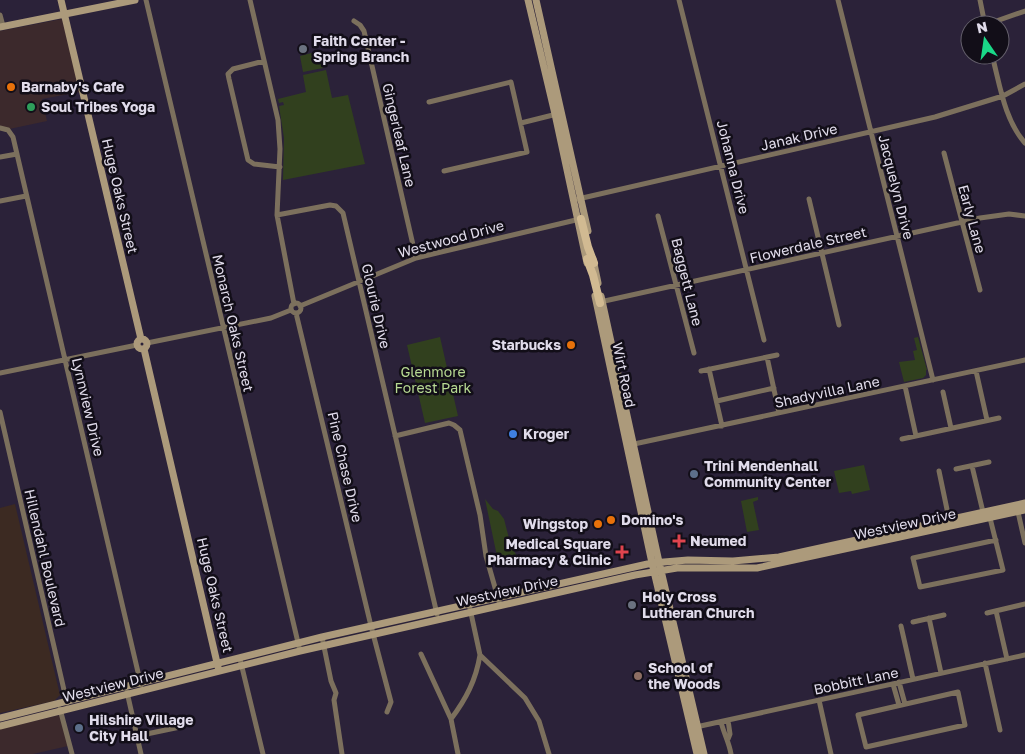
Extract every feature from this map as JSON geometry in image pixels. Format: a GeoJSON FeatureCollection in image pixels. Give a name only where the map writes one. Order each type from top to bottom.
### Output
{"type":"FeatureCollection","features":[{"type":"Feature","properties":{"kind":"main road","name":"Huge Oaks Street"},"geometry":{"type":"LineString","coordinates":[[61,0],[218,668]]}},
{"type":"Feature","properties":{"kind":"main road"},"geometry":{"type":"LineString","coordinates":[[1,27],[135,0]]}},
{"type":"Feature","properties":{"kind":"main road"},"geometry":{"type":"LineString","coordinates":[[528,0],[559,114]]}},
{"type":"Feature","properties":{"kind":"main road"},"geometry":{"type":"LineString","coordinates":[[536,0],[600,303]]}},
{"type":"Feature","properties":{"kind":"main road"},"geometry":{"type":"LineString","coordinates":[[532,19],[540,18]]}},
{"type":"Feature","properties":{"kind":"main road","name":"Wirt Road"},"geometry":{"type":"LineString","coordinates":[[600,303],[634,444],[655,563]]}},
{"type":"Feature","properties":{"kind":"main road","name":"Wirt Road"},"geometry":{"type":"LineString","coordinates":[[600,303],[655,563],[695,728],[704,754]]}},
{"type":"Feature","properties":{"kind":"main road","name":"Westview Drive"},"geometry":{"type":"LineString","coordinates":[[938,526],[949,519],[1025,503]]}},
{"type":"Feature","properties":{"kind":"main road","name":"Westview Drive"},"geometry":{"type":"LineString","coordinates":[[0,726],[127,691],[143,691],[218,668],[240,659],[324,645],[471,612],[498,602],[655,563],[688,560],[757,568],[938,526],[1022,511]]}},
{"type":"Feature","properties":{"kind":"main road","name":"Westview Drive"},"geometry":{"type":"LineString","coordinates":[[127,691],[141,683],[218,668],[242,667],[299,648],[322,637],[469,604],[498,602],[657,571],[733,565],[848,546]]}},
{"type":"Feature","properties":{"kind":"main road"},"geometry":{"type":"LineString","coordinates":[[756,560],[757,568]]}},
{"type":"Feature","properties":{"kind":"main road","name":"Westview Drive"},"geometry":{"type":"LineString","coordinates":[[0,718],[59,704],[66,707]]}},
{"type":"Feature","properties":{"kind":"main road","name":"Wirt Road"},"geometry":{"type":"LineString","coordinates":[[695,728],[697,754]]}},
{"type":"Feature","properties":{"kind":"street","name":"Monarch Oaks Street"},"geometry":{"type":"LineString","coordinates":[[146,0],[299,648]]}},
{"type":"Feature","properties":{"kind":"street"},"geometry":{"type":"LineString","coordinates":[[250,0],[278,120],[280,166],[277,215],[294,304],[291,306],[294,312]]}},
{"type":"Feature","properties":{"kind":"street","name":"Johanna Drive"},"geometry":{"type":"LineString","coordinates":[[679,0],[764,340]]}},
{"type":"Feature","properties":{"kind":"street","name":"Jacquelyn Drive"},"geometry":{"type":"LineString","coordinates":[[838,0],[933,380]]}},
{"type":"Feature","properties":{"kind":"street"},"geometry":{"type":"LineString","coordinates":[[980,0],[983,15]]}},
{"type":"Feature","properties":{"kind":"street"},"geometry":{"type":"LineString","coordinates":[[1010,16],[1025,11]]}},
{"type":"Feature","properties":{"kind":"street"},"geometry":{"type":"LineString","coordinates":[[0,15],[1,27]]}},
{"type":"Feature","properties":{"kind":"street","name":"Gingerleaf Lane"},"geometry":{"type":"LineString","coordinates":[[354,21],[364,31],[416,258]]}},
{"type":"Feature","properties":{"kind":"street"},"geometry":{"type":"LineString","coordinates":[[264,61],[233,69],[228,74],[248,160],[254,164],[280,166]]}},
{"type":"Feature","properties":{"kind":"street"},"geometry":{"type":"LineString","coordinates":[[995,65],[1012,124],[1025,143]]}},
{"type":"Feature","properties":{"kind":"street"},"geometry":{"type":"LineString","coordinates":[[429,102],[511,82],[521,122],[527,152],[444,171]]}},
{"type":"Feature","properties":{"kind":"street","name":"Janak Drive"},"geometry":{"type":"LineString","coordinates":[[578,199],[935,117],[1003,96],[1025,84]]}},
{"type":"Feature","properties":{"kind":"street"},"geometry":{"type":"LineString","coordinates":[[521,122],[559,114]]}},
{"type":"Feature","properties":{"kind":"street","name":"Lynnview Drive"},"geometry":{"type":"LineString","coordinates":[[0,128],[8,130],[13,137],[143,691]]}},
{"type":"Feature","properties":{"kind":"street","name":"Early Lane"},"geometry":{"type":"LineString","coordinates":[[944,153],[980,290]]}},
{"type":"Feature","properties":{"kind":"street"},"geometry":{"type":"LineString","coordinates":[[0,157],[17,154]]}},
{"type":"Feature","properties":{"kind":"street"},"geometry":{"type":"LineString","coordinates":[[0,201],[26,196]]}},
{"type":"Feature","properties":{"kind":"street"},"geometry":{"type":"LineString","coordinates":[[809,199],[840,325]]}},
{"type":"Feature","properties":{"kind":"street","name":"Glourie Drive"},"geometry":{"type":"LineString","coordinates":[[277,215],[330,205],[340,209],[345,220],[438,619]]}},
{"type":"Feature","properties":{"kind":"street","name":"Flowerdale Street"},"geometry":{"type":"LineString","coordinates":[[600,303],[1001,214],[1025,216]]}},
{"type":"Feature","properties":{"kind":"street","name":"Baggett Lane"},"geometry":{"type":"LineString","coordinates":[[658,216],[694,353]]}},
{"type":"Feature","properties":{"kind":"street","name":"Westwood Drive"},"geometry":{"type":"LineString","coordinates":[[300,306],[416,258],[581,219]]}},
{"type":"Feature","properties":{"kind":"street"},"geometry":{"type":"LineString","coordinates":[[0,373],[300,311],[300,306],[294,304]]}},
{"type":"Feature","properties":{"kind":"street","name":"Pine Chase Drive"},"geometry":{"type":"LineString","coordinates":[[294,312],[391,702],[388,712]]}},
{"type":"Feature","properties":{"kind":"street"},"geometry":{"type":"LineString","coordinates":[[700,371],[778,355]]}},
{"type":"Feature","properties":{"kind":"street"},"geometry":{"type":"LineString","coordinates":[[767,357],[779,413]]}},
{"type":"Feature","properties":{"kind":"street","name":"Shadyvilla Lane"},"geometry":{"type":"LineString","coordinates":[[634,444],[1025,360]]}},
{"type":"Feature","properties":{"kind":"street"},"geometry":{"type":"LineString","coordinates":[[709,369],[722,426]]}},
{"type":"Feature","properties":{"kind":"street"},"geometry":{"type":"LineString","coordinates":[[976,371],[987,420]]}},
{"type":"Feature","properties":{"kind":"street"},"geometry":{"type":"LineString","coordinates":[[905,386],[916,436]]}},
{"type":"Feature","properties":{"kind":"street"},"geometry":{"type":"LineString","coordinates":[[716,401],[774,388]]}},
{"type":"Feature","properties":{"kind":"street"},"geometry":{"type":"LineString","coordinates":[[943,392],[951,428]]}},
{"type":"Feature","properties":{"kind":"street","name":"Hillendahl Boulevard"},"geometry":{"type":"LineString","coordinates":[[0,412],[66,707],[72,754]]}},
{"type":"Feature","properties":{"kind":"street"},"geometry":{"type":"LineString","coordinates":[[902,439],[998,418]]}},
{"type":"Feature","properties":{"kind":"street"},"geometry":{"type":"LineString","coordinates":[[395,436],[449,424],[454,425],[460,430],[480,515],[486,556],[498,602]]}},
{"type":"Feature","properties":{"kind":"street"},"geometry":{"type":"LineString","coordinates":[[956,469],[989,462]]}},
{"type":"Feature","properties":{"kind":"street"},"geometry":{"type":"LineString","coordinates":[[972,466],[983,512]]}},
{"type":"Feature","properties":{"kind":"street"},"geometry":{"type":"LineString","coordinates":[[939,471],[949,519]]}},
{"type":"Feature","properties":{"kind":"street"},"geometry":{"type":"LineString","coordinates":[[1022,511],[1025,543]]}},
{"type":"Feature","properties":{"kind":"street"},"geometry":{"type":"LineString","coordinates":[[990,518],[996,540],[1003,570],[920,587],[913,558],[996,540]]}},
{"type":"Feature","properties":{"kind":"street"},"geometry":{"type":"LineString","coordinates":[[451,719],[471,688],[477,673],[480,655],[469,604]]}},
{"type":"Feature","properties":{"kind":"street"},"geometry":{"type":"LineString","coordinates":[[987,613],[1025,604]]}},
{"type":"Feature","properties":{"kind":"street"},"geometry":{"type":"LineString","coordinates":[[996,611],[1007,658]]}},
{"type":"Feature","properties":{"kind":"street"},"geometry":{"type":"LineString","coordinates":[[913,622],[944,615]]}},
{"type":"Feature","properties":{"kind":"street"},"geometry":{"type":"LineString","coordinates":[[929,618],[941,673]]}},
{"type":"Feature","properties":{"kind":"street"},"geometry":{"type":"LineString","coordinates":[[901,626],[913,679]]}},
{"type":"Feature","properties":{"kind":"street"},"geometry":{"type":"LineString","coordinates":[[322,637],[331,681],[336,693],[334,700],[342,754]]}},
{"type":"Feature","properties":{"kind":"street"},"geometry":{"type":"LineString","coordinates":[[421,654],[451,719],[458,754]]}},
{"type":"Feature","properties":{"kind":"street"},"geometry":{"type":"LineString","coordinates":[[480,655],[525,698],[539,721],[549,754]]}},
{"type":"Feature","properties":{"kind":"street","name":"Bobbitt Lane"},"geometry":{"type":"LineString","coordinates":[[695,728],[1025,655]]}},
{"type":"Feature","properties":{"kind":"street"},"geometry":{"type":"LineString","coordinates":[[240,659],[263,754]]}},
{"type":"Feature","properties":{"kind":"street"},"geometry":{"type":"LineString","coordinates":[[985,663],[1000,730]]}},
{"type":"Feature","properties":{"kind":"street"},"geometry":{"type":"LineString","coordinates":[[896,683],[902,704]]}},
{"type":"Feature","properties":{"kind":"street"},"geometry":{"type":"LineString","coordinates":[[127,691],[141,754]]}},
{"type":"Feature","properties":{"kind":"street"},"geometry":{"type":"LineString","coordinates":[[958,692],[965,725],[866,746],[858,715],[902,704],[958,692]]}},
{"type":"Feature","properties":{"kind":"street"},"geometry":{"type":"LineString","coordinates":[[819,700],[831,754]]}},
{"type":"Feature","properties":{"kind":"street"},"geometry":{"type":"LineString","coordinates":[[728,720],[730,734],[728,740]]}},
{"type":"Feature","properties":{"kind":"street"},"geometry":{"type":"LineString","coordinates":[[721,722],[732,754]]}},
{"type":"Feature","properties":{"kind":"street"},"geometry":{"type":"LineString","coordinates":[[137,736],[180,727]]}},
{"type":"Feature","properties":{"kind":"shaded area"},"geometry":{"type":"Polygon","coordinates":[[[62,19],[80,92],[42,99],[47,121],[0,131],[0,31],[62,19]]]}},
{"type":"Feature","properties":{"kind":"shaded area"},"geometry":{"type":"Polygon","coordinates":[[[15,504],[60,695],[54,701],[0,713],[0,508],[15,504]]]}},
{"type":"Feature","properties":{"kind":"shaded area"},"geometry":{"type":"Polygon","coordinates":[[[60,715],[68,746],[33,754],[0,754],[0,729],[60,715]]]}},
{"type":"Feature","properties":{"kind":"green space"},"geometry":{"type":"Polygon","coordinates":[[[319,51],[323,68],[303,72],[300,56],[319,51]]]}},
{"type":"Feature","properties":{"kind":"green space"},"geometry":{"type":"Polygon","coordinates":[[[326,70],[332,98],[348,95],[365,164],[283,180],[284,138],[279,106],[284,105],[283,102],[279,103],[278,99],[306,92],[303,75],[326,70]]]}},
{"type":"Feature","properties":{"kind":"green space","name":"Glenmore Forest Park"},"geometry":{"type":"Polygon","coordinates":[[[440,337],[458,416],[425,423],[407,345],[440,337]]]}},
{"type":"Feature","properties":{"kind":"green space"},"geometry":{"type":"Polygon","coordinates":[[[918,337],[927,370],[926,375],[923,378],[904,382],[899,362],[915,360],[913,351],[917,350],[914,338],[918,337]]]}},
{"type":"Feature","properties":{"kind":"green space"},"geometry":{"type":"Polygon","coordinates":[[[864,465],[870,490],[852,494],[851,491],[839,493],[834,471],[864,465]]]}},
{"type":"Feature","properties":{"kind":"green space"},"geometry":{"type":"Polygon","coordinates":[[[758,497],[758,500],[753,502],[759,530],[747,532],[741,501],[758,497]]]}},
{"type":"Feature","properties":{"kind":"green space"},"geometry":{"type":"Polygon","coordinates":[[[485,499],[504,519],[511,546],[517,556],[498,561],[485,499]]]}},
{"type":"Feature","properties":{"kind":"place","name":"Faith Center - Spring Branch"},"geometry":{"type":"Point","coordinates":[303,49]}},
{"type":"Feature","properties":{"kind":"place","name":"Barnaby's Cafe"},"geometry":{"type":"Point","coordinates":[11,87]}},
{"type":"Feature","properties":{"kind":"place","name":"Soul Tribes Yoga"},"geometry":{"type":"Point","coordinates":[31,107]}},
{"type":"Feature","properties":{"kind":"place","name":"Starbucks"},"geometry":{"type":"Point","coordinates":[571,345]}},
{"type":"Feature","properties":{"kind":"place","name":"Kroger"},"geometry":{"type":"Point","coordinates":[513,434]}},
{"type":"Feature","properties":{"kind":"place","name":"Trini Mendenhall Community Center"},"geometry":{"type":"Point","coordinates":[694,474]}},
{"type":"Feature","properties":{"kind":"place","name":"Domino's"},"geometry":{"type":"Point","coordinates":[611,520]}},
{"type":"Feature","properties":{"kind":"place","name":"Wingstop"},"geometry":{"type":"Point","coordinates":[598,524]}},
{"type":"Feature","properties":{"kind":"place","name":"Neumed"},"geometry":{"type":"Point","coordinates":[679,541]}},
{"type":"Feature","properties":{"kind":"place","name":"Medical Square Pharmacy & Clinic"},"geometry":{"type":"Point","coordinates":[622,552]}},
{"type":"Feature","properties":{"kind":"place","name":"Holy Cross Lutheran Church"},"geometry":{"type":"Point","coordinates":[632,605]}},
{"type":"Feature","properties":{"kind":"place","name":"School of the Woods"},"geometry":{"type":"Point","coordinates":[638,676]}},
{"type":"Feature","properties":{"kind":"place","name":"Hilshire Village City Hall"},"geometry":{"type":"Point","coordinates":[79,728]}}]}
